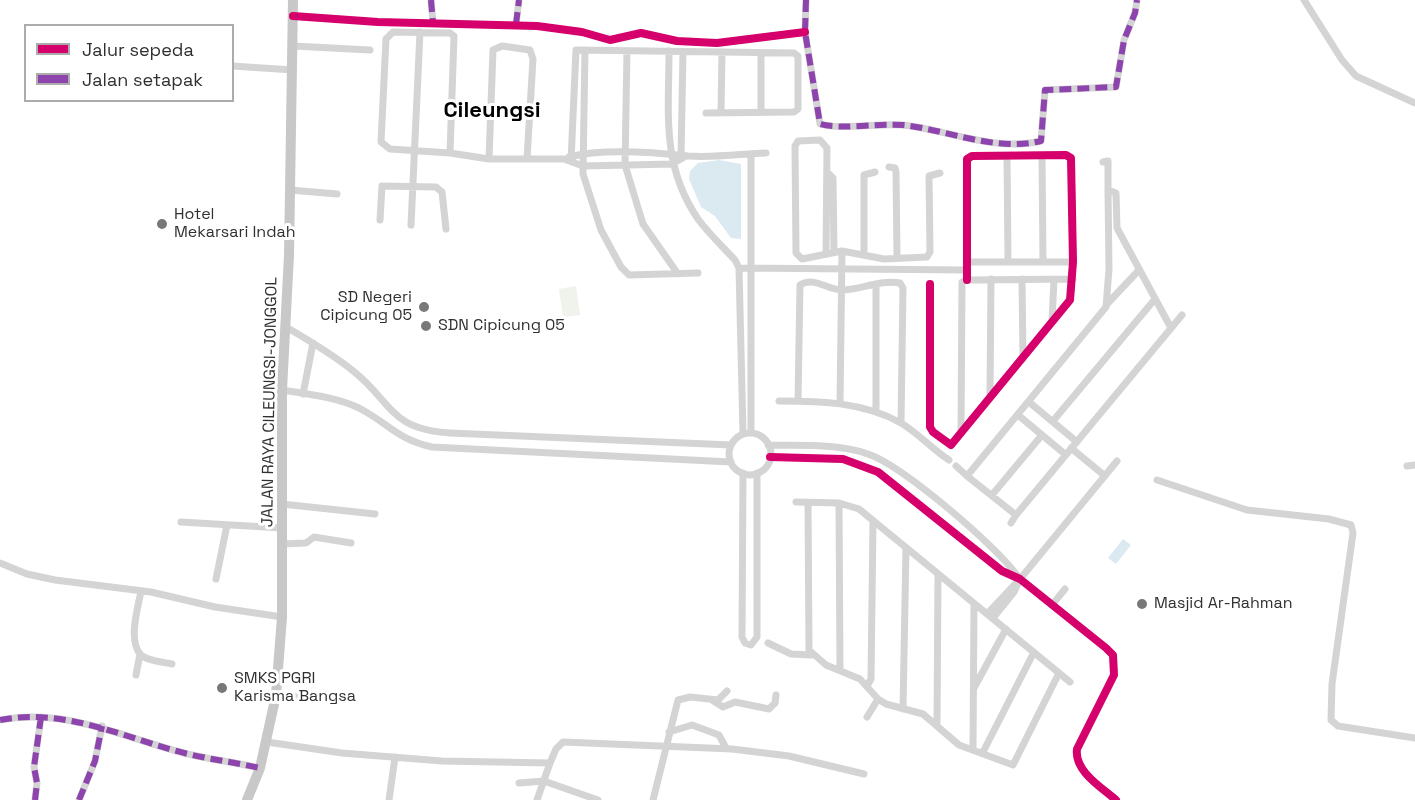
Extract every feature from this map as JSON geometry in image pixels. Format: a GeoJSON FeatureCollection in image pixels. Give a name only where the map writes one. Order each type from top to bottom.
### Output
{"type":"FeatureCollection","features":[{"type":"Feature","properties":{"kind":"main road","name":"JALAN RAYA CILEUNGSI-JONGGOL"},"geometry":{"type":"LineString","coordinates":[[247,800],[260,768],[267,742],[276,695],[282,618],[282,390],[290,190],[293,0]]}},
{"type":"Feature","properties":{"kind":"street"},"geometry":{"type":"LineString","coordinates":[[431,0],[433,23]]}},
{"type":"Feature","properties":{"kind":"street"},"geometry":{"type":"LineString","coordinates":[[516,24],[519,0]]}},
{"type":"Feature","properties":{"kind":"street"},"geometry":{"type":"LineString","coordinates":[[806,0],[805,32],[820,124],[905,125],[972,140],[1037,142],[1042,137],[1045,90],[1116,87],[1124,40],[1135,13],[1137,0]]}},
{"type":"Feature","properties":{"kind":"street"},"geometry":{"type":"LineString","coordinates":[[1304,0],[1342,60],[1356,76],[1415,103]]}},
{"type":"Feature","properties":{"kind":"street"},"geometry":{"type":"LineString","coordinates":[[293,16],[433,23],[516,24],[582,32],[610,40],[641,33],[677,41],[717,43],[805,32]]}},
{"type":"Feature","properties":{"kind":"street"},"geometry":{"type":"LineString","coordinates":[[450,153],[456,41],[450,33],[393,32],[386,39],[381,142],[390,149],[415,149],[489,159],[568,159],[584,153],[669,152],[683,156],[766,153]]}},
{"type":"Feature","properties":{"kind":"street"},"geometry":{"type":"LineString","coordinates":[[411,225],[420,32]]}},
{"type":"Feature","properties":{"kind":"street"},"geometry":{"type":"LineString","coordinates":[[293,46],[370,50]]}},
{"type":"Feature","properties":{"kind":"street"},"geometry":{"type":"LineString","coordinates":[[489,159],[493,50],[502,46],[530,50],[534,58],[527,159]]}},
{"type":"Feature","properties":{"kind":"street"},"geometry":{"type":"LineString","coordinates":[[585,50],[583,166],[591,204],[621,267],[629,275],[698,273]]}},
{"type":"Feature","properties":{"kind":"street"},"geometry":{"type":"LineString","coordinates":[[568,159],[574,51],[722,52],[798,56],[800,105],[794,112],[706,113]]}},
{"type":"Feature","properties":{"kind":"street"},"geometry":{"type":"LineString","coordinates":[[627,51],[625,165],[643,224],[678,274]]}},
{"type":"Feature","properties":{"kind":"street"},"geometry":{"type":"LineString","coordinates":[[669,51],[669,152],[672,164],[697,218],[735,260],[739,268],[742,399],[747,433]]}},
{"type":"Feature","properties":{"kind":"street"},"geometry":{"type":"LineString","coordinates":[[683,52],[683,156]]}},
{"type":"Feature","properties":{"kind":"street"},"geometry":{"type":"LineString","coordinates":[[722,52],[722,112]]}},
{"type":"Feature","properties":{"kind":"street"},"geometry":{"type":"LineString","coordinates":[[761,53],[761,112]]}},
{"type":"Feature","properties":{"kind":"street"},"geometry":{"type":"LineString","coordinates":[[234,66],[293,70]]}},
{"type":"Feature","properties":{"kind":"street"},"geometry":{"type":"LineString","coordinates":[[840,403],[842,270],[834,252],[833,178],[827,172],[825,142],[798,141],[795,146],[796,253],[802,259],[834,252],[884,259],[927,257],[930,252],[929,176],[940,173]]}},
{"type":"Feature","properties":{"kind":"street"},"geometry":{"type":"LineString","coordinates":[[286,327],[354,371],[387,409],[410,426],[430,432],[731,445],[747,433],[751,399],[751,154]]}},
{"type":"Feature","properties":{"kind":"street"},"geometry":{"type":"LineString","coordinates":[[930,284],[930,427],[933,432],[951,445],[1070,300],[1073,279],[1073,164],[1066,155],[972,156],[967,159],[967,280]]}},
{"type":"Feature","properties":{"kind":"street"},"geometry":{"type":"LineString","coordinates":[[568,159],[583,166],[672,164],[683,156]]}},
{"type":"Feature","properties":{"kind":"street"},"geometry":{"type":"LineString","coordinates":[[1007,156],[1008,261]]}},
{"type":"Feature","properties":{"kind":"street"},"geometry":{"type":"LineString","coordinates":[[1042,156],[1043,262]]}},
{"type":"Feature","properties":{"kind":"street"},"geometry":{"type":"LineString","coordinates":[[967,476],[1103,312],[1107,303],[1113,228],[1108,190],[1108,161],[1103,162]]}},
{"type":"Feature","properties":{"kind":"street"},"geometry":{"type":"LineString","coordinates":[[889,167],[895,168],[896,172],[897,257]]}},
{"type":"Feature","properties":{"kind":"street"},"geometry":{"type":"LineString","coordinates":[[864,255],[864,175],[875,172]]}},
{"type":"Feature","properties":{"kind":"street"},"geometry":{"type":"LineString","coordinates":[[380,219],[382,186],[436,187],[441,190],[446,229]]}},
{"type":"Feature","properties":{"kind":"street"},"geometry":{"type":"LineString","coordinates":[[290,190],[337,194]]}},
{"type":"Feature","properties":{"kind":"street"},"geometry":{"type":"LineString","coordinates":[[1113,228],[1171,328]]}},
{"type":"Feature","properties":{"kind":"street"},"geometry":{"type":"LineString","coordinates":[[739,268],[842,270],[967,266],[1008,261],[1073,262]]}},
{"type":"Feature","properties":{"kind":"street"},"geometry":{"type":"LineString","coordinates":[[1107,303],[1139,270]]}},
{"type":"Feature","properties":{"kind":"street"},"geometry":{"type":"LineString","coordinates":[[990,396],[991,279]]}},
{"type":"Feature","properties":{"kind":"street"},"geometry":{"type":"LineString","coordinates":[[1022,279],[1023,358]]}},
{"type":"Feature","properties":{"kind":"street"},"geometry":{"type":"LineString","coordinates":[[1052,323],[1054,279]]}},
{"type":"Feature","properties":{"kind":"street"},"geometry":{"type":"LineString","coordinates":[[961,432],[961,286],[967,280],[1073,279]]}},
{"type":"Feature","properties":{"kind":"street"},"geometry":{"type":"LineString","coordinates":[[798,401],[800,285],[812,281],[842,290],[876,284],[900,283],[903,288],[901,423]]}},
{"type":"Feature","properties":{"kind":"street"},"geometry":{"type":"LineString","coordinates":[[876,284],[876,412]]}},
{"type":"Feature","properties":{"kind":"street"},"geometry":{"type":"LineString","coordinates":[[1053,421],[1155,299]]}},
{"type":"Feature","properties":{"kind":"street"},"geometry":{"type":"LineString","coordinates":[[1011,523],[1182,315]]}},
{"type":"Feature","properties":{"kind":"street"},"geometry":{"type":"LineString","coordinates":[[303,394],[313,343]]}},
{"type":"Feature","properties":{"kind":"street"},"geometry":{"type":"LineString","coordinates":[[282,390],[359,408],[397,435],[416,444],[731,462],[743,473],[757,473],[766,467],[770,457],[768,444],[763,437],[747,433]]}},
{"type":"Feature","properties":{"kind":"street"},"geometry":{"type":"LineString","coordinates":[[742,399],[751,399]]}},
{"type":"Feature","properties":{"kind":"street"},"geometry":{"type":"LineString","coordinates":[[779,401],[840,403],[876,412],[901,423],[949,460]]}},
{"type":"Feature","properties":{"kind":"street"},"geometry":{"type":"LineString","coordinates":[[1029,402],[1053,421],[1105,476]]}},
{"type":"Feature","properties":{"kind":"street"},"geometry":{"type":"LineString","coordinates":[[1018,415],[1066,454]]}},
{"type":"Feature","properties":{"kind":"street"},"geometry":{"type":"LineString","coordinates":[[518,435],[518,451]]}},
{"type":"Feature","properties":{"kind":"street"},"geometry":{"type":"LineString","coordinates":[[992,495],[1042,435]]}},
{"type":"Feature","properties":{"kind":"street"},"geometry":{"type":"LineString","coordinates":[[574,453],[576,438]]}},
{"type":"Feature","properties":{"kind":"street"},"geometry":{"type":"LineString","coordinates":[[768,444],[845,449],[867,454],[885,462],[924,490],[1009,562],[1020,579]]}},
{"type":"Feature","properties":{"kind":"street"},"geometry":{"type":"LineString","coordinates":[[731,445],[731,462]]}},
{"type":"Feature","properties":{"kind":"street"},"geometry":{"type":"LineString","coordinates":[[770,457],[843,459],[878,472],[1002,571],[1020,579],[1113,656],[1114,675],[1077,749],[1076,758],[1080,767],[1116,800]]}},
{"type":"Feature","properties":{"kind":"street"},"geometry":{"type":"LineString","coordinates":[[990,616],[1014,592],[1020,579],[1117,461]]}},
{"type":"Feature","properties":{"kind":"street"},"geometry":{"type":"LineString","coordinates":[[956,466],[1016,515]]}},
{"type":"Feature","properties":{"kind":"street"},"geometry":{"type":"LineString","coordinates":[[743,473],[742,638],[748,645],[754,643],[757,637],[757,473]]}},
{"type":"Feature","properties":{"kind":"street"},"geometry":{"type":"LineString","coordinates":[[1157,480],[1247,510],[1329,519],[1351,525],[1353,533],[1332,684],[1331,720],[1338,726],[1415,738]]}},
{"type":"Feature","properties":{"kind":"street"},"geometry":{"type":"LineString","coordinates":[[796,502],[840,503],[859,509],[1070,682]]}},
{"type":"Feature","properties":{"kind":"street"},"geometry":{"type":"LineString","coordinates":[[808,502],[809,650],[811,655]]}},
{"type":"Feature","properties":{"kind":"street"},"geometry":{"type":"LineString","coordinates":[[840,503],[840,670]]}},
{"type":"Feature","properties":{"kind":"street"},"geometry":{"type":"LineString","coordinates":[[282,504],[375,514]]}},
{"type":"Feature","properties":{"kind":"street"},"geometry":{"type":"LineString","coordinates":[[181,522],[282,528]]}},
{"type":"Feature","properties":{"kind":"street"},"geometry":{"type":"LineString","coordinates":[[867,686],[871,679],[873,522]]}},
{"type":"Feature","properties":{"kind":"street"},"geometry":{"type":"LineString","coordinates":[[216,579],[227,525]]}},
{"type":"Feature","properties":{"kind":"street"},"geometry":{"type":"LineString","coordinates":[[282,544],[306,543],[314,537],[351,543]]}},
{"type":"Feature","properties":{"kind":"street"},"geometry":{"type":"LineString","coordinates":[[903,709],[906,548]]}},
{"type":"Feature","properties":{"kind":"street"},"geometry":{"type":"LineString","coordinates":[[0,562],[27,574],[141,591],[282,618]]}},
{"type":"Feature","properties":{"kind":"street"},"geometry":{"type":"LineString","coordinates":[[937,723],[938,575]]}},
{"type":"Feature","properties":{"kind":"street"},"geometry":{"type":"LineString","coordinates":[[1052,605],[1065,589]]}},
{"type":"Feature","properties":{"kind":"street"},"geometry":{"type":"LineString","coordinates":[[136,675],[140,654],[135,634],[141,591]]}},
{"type":"Feature","properties":{"kind":"street"},"geometry":{"type":"LineString","coordinates":[[973,748],[974,604]]}},
{"type":"Feature","properties":{"kind":"street"},"geometry":{"type":"LineString","coordinates":[[973,689],[1006,629]]}},
{"type":"Feature","properties":{"kind":"street"},"geometry":{"type":"LineString","coordinates":[[768,643],[791,654],[811,655],[826,665],[850,673],[867,686],[878,699],[923,714],[937,723],[959,744],[1013,765],[1059,673]]}},
{"type":"Feature","properties":{"kind":"street"},"geometry":{"type":"LineString","coordinates":[[983,752],[1034,652]]}},
{"type":"Feature","properties":{"kind":"street"},"geometry":{"type":"LineString","coordinates":[[140,654],[172,664]]}},
{"type":"Feature","properties":{"kind":"street"},"geometry":{"type":"LineString","coordinates":[[653,800],[678,700],[690,697],[712,700],[722,698],[727,691]]}},
{"type":"Feature","properties":{"kind":"street"},"geometry":{"type":"LineString","coordinates":[[276,695],[318,699]]}},
{"type":"Feature","properties":{"kind":"street"},"geometry":{"type":"LineString","coordinates":[[712,700],[723,707],[740,703],[769,709],[775,703],[776,695]]}},
{"type":"Feature","properties":{"kind":"street"},"geometry":{"type":"LineString","coordinates":[[867,717],[878,699]]}},
{"type":"Feature","properties":{"kind":"street"},"geometry":{"type":"LineString","coordinates":[[0,720],[41,717],[102,726],[192,755],[260,768]]}},
{"type":"Feature","properties":{"kind":"street"},"geometry":{"type":"LineString","coordinates":[[35,800],[37,783],[33,767],[41,717]]}},
{"type":"Feature","properties":{"kind":"street"},"geometry":{"type":"LineString","coordinates":[[669,732],[692,725],[719,735],[726,748]]}},
{"type":"Feature","properties":{"kind":"street"},"geometry":{"type":"LineString","coordinates":[[79,800],[95,761],[97,739],[102,726]]}},
{"type":"Feature","properties":{"kind":"street"},"geometry":{"type":"LineString","coordinates":[[267,742],[342,753],[481,764],[550,763]]}},
{"type":"Feature","properties":{"kind":"street"},"geometry":{"type":"LineString","coordinates":[[537,800],[556,748],[563,742],[726,748],[789,756],[864,774]]}},
{"type":"Feature","properties":{"kind":"street"},"geometry":{"type":"LineString","coordinates":[[389,800],[395,757]]}},
{"type":"Feature","properties":{"kind":"street"},"geometry":{"type":"LineString","coordinates":[[519,783],[544,781],[598,800]]}},
{"type":"Feature","properties":{"kind":"shaded area"},"geometry":{"type":"Polygon","coordinates":[[[719,160],[741,164],[741,239],[731,238],[715,216],[701,207],[689,179],[690,171],[698,163],[719,160]]]}},
{"type":"Feature","properties":{"kind":"shaded area"},"geometry":{"type":"Polygon","coordinates":[[[576,286],[580,315],[563,317],[559,289],[576,286]]]}},
{"type":"Feature","properties":{"kind":"shaded area"},"geometry":{"type":"Polygon","coordinates":[[[1123,539],[1131,545],[1116,564],[1108,558],[1123,539]]]}},
{"type":"Feature","properties":{"kind":"marked path"},"geometry":{"type":"LineString","coordinates":[[431,0],[433,23]]}},
{"type":"Feature","properties":{"kind":"marked path"},"geometry":{"type":"LineString","coordinates":[[516,24],[519,0]]}},
{"type":"Feature","properties":{"kind":"marked path"},"geometry":{"type":"LineString","coordinates":[[806,0],[805,32],[820,124],[828,126],[903,125],[1006,144],[1041,141],[1045,90],[1116,87],[1124,40],[1135,13],[1137,0]]}},
{"type":"Feature","properties":{"kind":"marked path"},"geometry":{"type":"LineString","coordinates":[[0,720],[25,717],[74,721],[168,749],[260,768]]}},
{"type":"Feature","properties":{"kind":"marked path"},"geometry":{"type":"LineString","coordinates":[[35,800],[37,783],[34,767],[41,717]]}},
{"type":"Feature","properties":{"kind":"marked path"},"geometry":{"type":"LineString","coordinates":[[79,800],[95,761],[102,726]]}},
{"type":"Feature","properties":{"kind":"cycle path"},"geometry":{"type":"LineString","coordinates":[[293,16],[378,22],[537,26],[582,32],[610,40],[641,33],[677,41],[717,43],[805,32]]}},
{"type":"Feature","properties":{"kind":"cycle path"},"geometry":{"type":"LineString","coordinates":[[930,284],[930,427],[933,432],[951,445],[1070,300],[1073,262],[1071,158],[1066,155],[972,156],[967,159],[967,280]]}},
{"type":"Feature","properties":{"kind":"cycle path"},"geometry":{"type":"LineString","coordinates":[[770,457],[843,459],[878,472],[1002,571],[1020,579],[1106,648],[1113,655],[1114,675],[1077,749],[1077,757],[1090,778],[1116,800]]}},
{"type":"Feature","properties":{"kind":"place","name":"Hotel Mekarsari Indah"},"geometry":{"type":"Point","coordinates":[162,224]}},
{"type":"Feature","properties":{"kind":"place","name":"SD Negeri Cipicung 05"},"geometry":{"type":"Point","coordinates":[424,307]}},
{"type":"Feature","properties":{"kind":"place","name":"SDN Cipicung 05"},"geometry":{"type":"Point","coordinates":[426,326]}},
{"type":"Feature","properties":{"kind":"place","name":"Masjid Ar-Rahman"},"geometry":{"type":"Point","coordinates":[1142,604]}},
{"type":"Feature","properties":{"kind":"place","name":"SMKS PGRI Karisma Bangsa"},"geometry":{"type":"Point","coordinates":[222,688]}},
{"type":"Feature","properties":{"kind":"district","name":"Cileungsi"},"geometry":{"type":"Point","coordinates":[492,111]}}]}
